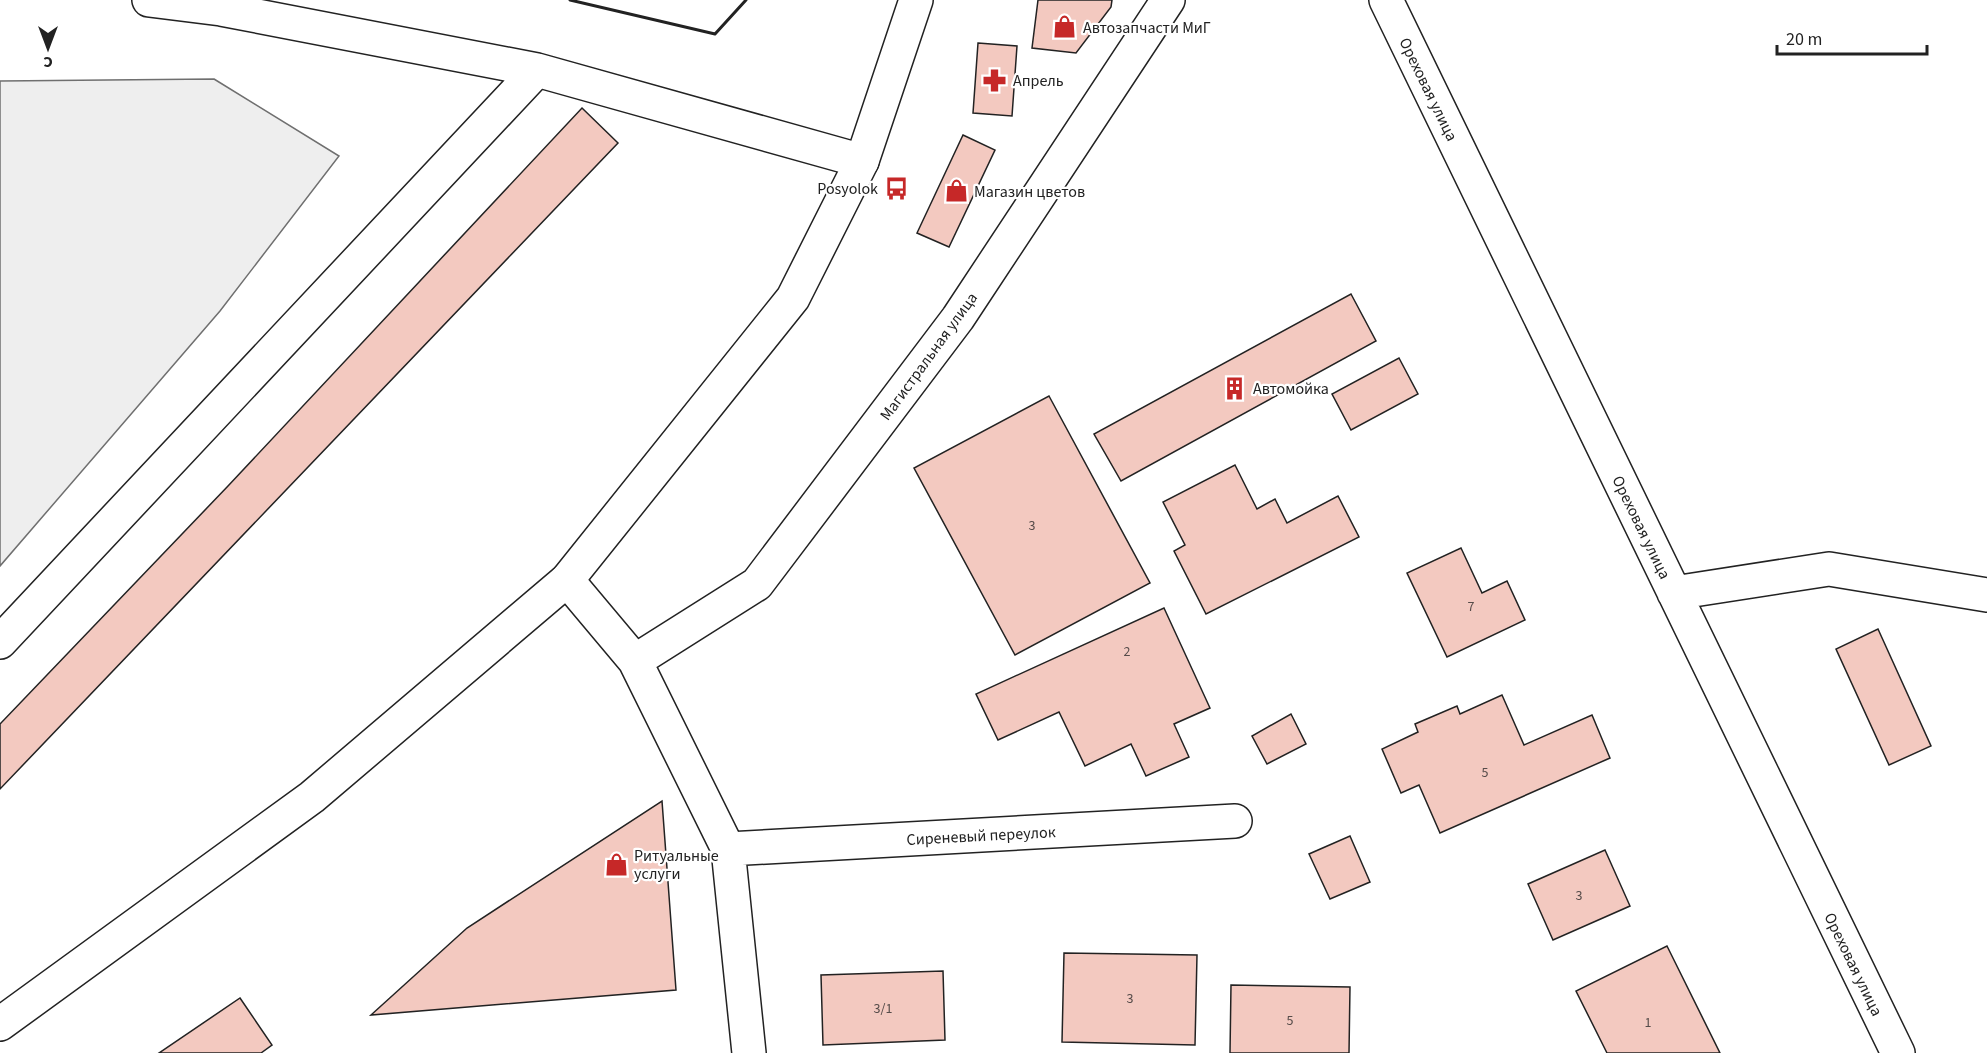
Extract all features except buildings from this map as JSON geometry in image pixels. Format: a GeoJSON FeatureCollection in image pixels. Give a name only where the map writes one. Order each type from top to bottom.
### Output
{"type":"FeatureCollection","features":[{"type":"Feature","properties":{"kind":"street"},"geometry":{"type":"LineString","coordinates":[[149,0],[221,9],[537,70],[862,161]]}},
{"type":"Feature","properties":{"kind":"street"},"geometry":{"type":"LineString","coordinates":[[0,1024],[312,797],[567,580],[793,298],[862,161],[916,0]]}},
{"type":"Feature","properties":{"kind":"street","name":"Магистральная улица"},"geometry":{"type":"LineString","coordinates":[[635,661],[757,584],[958,318],[1168,0]]}},
{"type":"Feature","properties":{"kind":"street","name":"Ореховая улица"},"geometry":{"type":"LineString","coordinates":[[1386,0],[1898,1053]]}},
{"type":"Feature","properties":{"kind":"street"},"geometry":{"type":"LineString","coordinates":[[0,642],[537,70]]}},
{"type":"Feature","properties":{"kind":"street"},"geometry":{"type":"LineString","coordinates":[[1674,593],[1829,569],[1987,595]]}},
{"type":"Feature","properties":{"kind":"street"},"geometry":{"type":"LineString","coordinates":[[567,580],[635,661],[728,849],[749,1053]]}},
{"type":"Feature","properties":{"kind":"street","name":"Сиреневый переулок"},"geometry":{"type":"LineString","coordinates":[[728,849],[1235,821]]}},
{"type":"Feature","properties":{"kind":"shaded area"},"geometry":{"type":"Polygon","coordinates":[[[214,79],[339,156],[220,311],[0,566],[0,81],[214,79]]]}},
{"type":"Feature","properties":{"kind":"wall"},"geometry":{"type":"LineString","coordinates":[[570,0],[715,34],[746,0]]}},
{"type":"Feature","properties":{"kind":"place","name":"Автозапчасти МиГ"},"geometry":{"type":"Point","coordinates":[1065,27]}},
{"type":"Feature","properties":{"kind":"place","name":"Апрель"},"geometry":{"type":"Point","coordinates":[995,80]}},
{"type":"Feature","properties":{"kind":"place","name":"Posyolok"},"geometry":{"type":"Point","coordinates":[896,188]}},
{"type":"Feature","properties":{"kind":"place","name":"Магазин цветов"},"geometry":{"type":"Point","coordinates":[956,191]}},
{"type":"Feature","properties":{"kind":"place","name":"Автомойка"},"geometry":{"type":"Point","coordinates":[1235,388]}},
{"type":"Feature","properties":{"kind":"place","name":"Ритуальные услуги"},"geometry":{"type":"Point","coordinates":[616,864]}}]}
